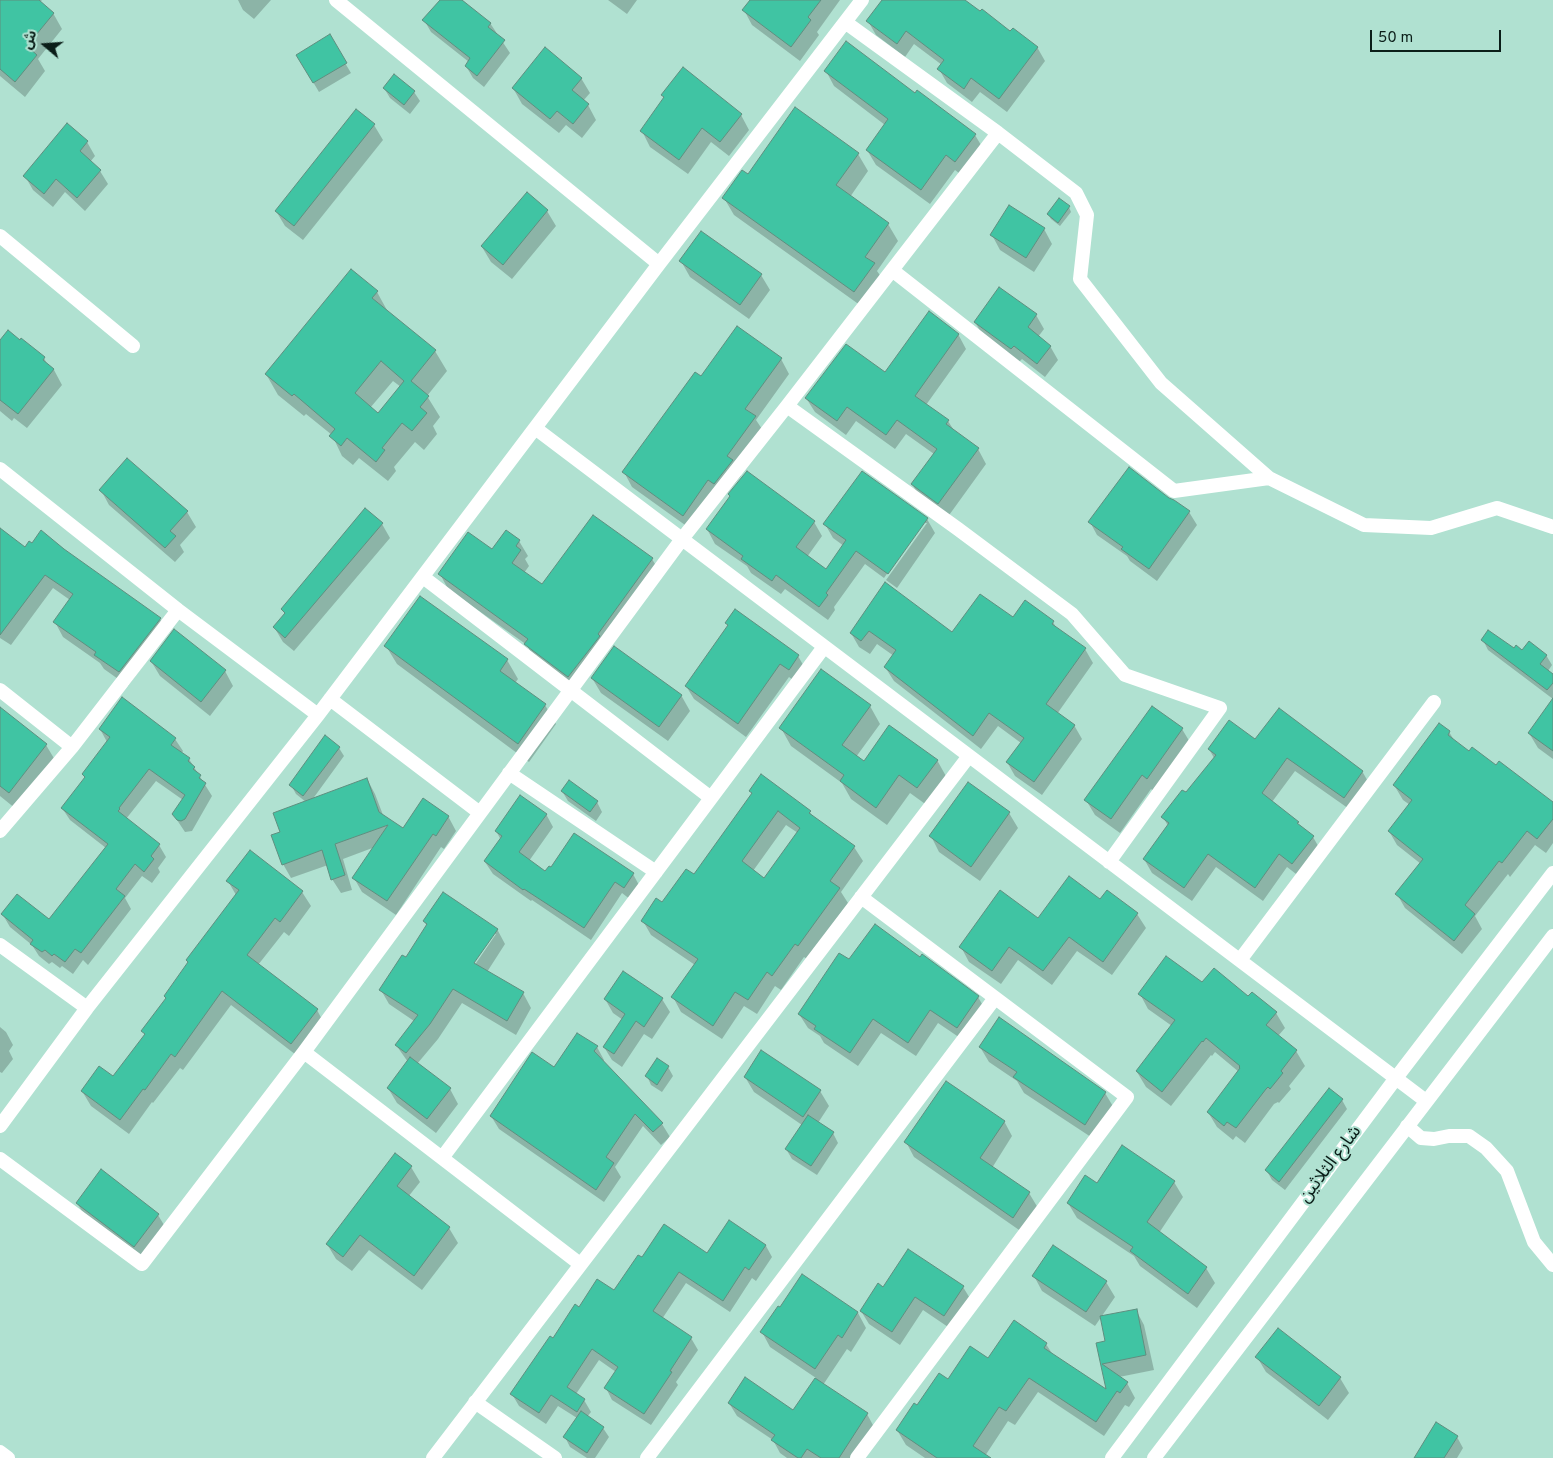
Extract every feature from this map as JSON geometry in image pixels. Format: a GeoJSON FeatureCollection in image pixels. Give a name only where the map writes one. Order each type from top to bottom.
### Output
{"type":"FeatureCollection","features":[{"type":"Feature","properties":{"kind":"street"},"geometry":{"type":"LineString","coordinates":[[336,0],[659,264]]}},
{"type":"Feature","properties":{"kind":"street"},"geometry":{"type":"LineString","coordinates":[[0,1126],[87,1008],[318,715],[659,264],[862,0]]}},
{"type":"Feature","properties":{"kind":"street"},"geometry":{"type":"LineString","coordinates":[[845,22],[998,133],[1076,193],[1087,215],[1080,279],[1161,383],[1269,478],[1364,525],[1431,528],[1497,508],[1553,527]]}},
{"type":"Feature","properties":{"kind":"street"},"geometry":{"type":"LineString","coordinates":[[0,1159],[142,1264],[304,1052],[682,539],[788,406],[998,133]]}},
{"type":"Feature","properties":{"kind":"street"},"geometry":{"type":"LineString","coordinates":[[0,236],[133,346]]}},
{"type":"Feature","properties":{"kind":"street"},"geometry":{"type":"LineString","coordinates":[[892,270],[1174,491],[1269,478]]}},
{"type":"Feature","properties":{"kind":"street"},"geometry":{"type":"LineString","coordinates":[[788,406],[1072,614],[1125,675],[1220,708],[1109,862]]}},
{"type":"Feature","properties":{"kind":"street"},"geometry":{"type":"LineString","coordinates":[[535,428],[1426,1101]]}},
{"type":"Feature","properties":{"kind":"street"},"geometry":{"type":"LineString","coordinates":[[0,469],[178,610],[318,715]]}},
{"type":"Feature","properties":{"kind":"street"},"geometry":{"type":"LineString","coordinates":[[423,577],[711,798]]}},
{"type":"Feature","properties":{"kind":"street"},"geometry":{"type":"LineString","coordinates":[[0,831],[72,747],[178,610]]}},
{"type":"Feature","properties":{"kind":"street"},"geometry":{"type":"LineString","coordinates":[[442,1158],[824,647]]}},
{"type":"Feature","properties":{"kind":"street"},"geometry":{"type":"LineString","coordinates":[[0,690],[72,747]]}},
{"type":"Feature","properties":{"kind":"street"},"geometry":{"type":"LineString","coordinates":[[330,699],[480,813]]}},
{"type":"Feature","properties":{"kind":"street"},"geometry":{"type":"LineString","coordinates":[[1240,960],[1434,702]]}},
{"type":"Feature","properties":{"kind":"street"},"geometry":{"type":"LineString","coordinates":[[433,1458],[969,756]]}},
{"type":"Feature","properties":{"kind":"street"},"geometry":{"type":"LineString","coordinates":[[510,773],[656,872]]}},
{"type":"Feature","properties":{"kind":"street","name":"شارع الثلاثين"},"geometry":{"type":"LineString","coordinates":[[1112,1458],[1396,1078],[1553,873]]}},
{"type":"Feature","properties":{"kind":"street"},"geometry":{"type":"LineString","coordinates":[[856,1458],[1127,1096],[861,897]]}},
{"type":"Feature","properties":{"kind":"street","name":"شارع الثلاثين"},"geometry":{"type":"LineString","coordinates":[[1154,1458],[1553,936]]}},
{"type":"Feature","properties":{"kind":"street"},"geometry":{"type":"LineString","coordinates":[[0,945],[87,1008]]}},
{"type":"Feature","properties":{"kind":"street"},"geometry":{"type":"LineString","coordinates":[[647,1458],[995,998]]}},
{"type":"Feature","properties":{"kind":"street"},"geometry":{"type":"LineString","coordinates":[[304,1052],[580,1264]]}},
{"type":"Feature","properties":{"kind":"street"},"geometry":{"type":"LineString","coordinates":[[1407,1126],[1421,1138],[1434,1139],[1450,1136],[1468,1136],[1486,1148],[1507,1171],[1534,1242],[1553,1265]]}},
{"type":"Feature","properties":{"kind":"street"},"geometry":{"type":"LineString","coordinates":[[475,1402],[555,1458]]}},
{"type":"Feature","properties":{"kind":"street"},"geometry":{"type":"LineString","coordinates":[[0,1452],[8,1458]]}},
{"type":"Feature","properties":{"kind":"building"},"geometry":{"type":"Polygon","coordinates":[[[0,0],[39,0],[54,13],[27,46],[37,55],[15,82],[0,69],[0,0]]]}},
{"type":"Feature","properties":{"kind":"building"},"geometry":{"type":"Polygon","coordinates":[[[440,0],[462,0],[491,23],[488,27],[505,40],[477,76],[465,66],[470,58],[422,20],[440,0]]]}},
{"type":"Feature","properties":{"kind":"building"},"geometry":{"type":"Polygon","coordinates":[[[750,0],[821,0],[808,17],[811,20],[791,47],[742,10],[750,0]]]}},
{"type":"Feature","properties":{"kind":"building"},"geometry":{"type":"Polygon","coordinates":[[[882,0],[965,0],[980,11],[982,9],[1010,31],[1013,28],[1038,47],[999,99],[971,78],[964,89],[937,69],[944,60],[906,31],[897,44],[866,21],[882,0]]]}},
{"type":"Feature","properties":{"kind":"building"},"geometry":{"type":"Polygon","coordinates":[[[330,34],[347,63],[313,83],[296,55],[330,34]]]}},
{"type":"Feature","properties":{"kind":"building"},"geometry":{"type":"Polygon","coordinates":[[[846,41],[915,93],[917,90],[976,134],[955,162],[946,155],[921,190],[866,150],[888,119],[824,71],[846,41]]]}},
{"type":"Feature","properties":{"kind":"building"},"geometry":{"type":"Polygon","coordinates":[[[545,47],[582,78],[572,90],[589,104],[573,124],[557,111],[550,119],[512,88],[545,47]]]}},
{"type":"Feature","properties":{"kind":"building"},"geometry":{"type":"Polygon","coordinates":[[[683,67],[742,114],[720,142],[702,128],[679,160],[640,131],[664,97],[661,95],[683,67]]]}},
{"type":"Feature","properties":{"kind":"building"},"geometry":{"type":"Polygon","coordinates":[[[394,74],[415,91],[404,105],[383,88],[394,74]]]}},
{"type":"Feature","properties":{"kind":"building"},"geometry":{"type":"Polygon","coordinates":[[[795,107],[859,153],[836,185],[889,223],[865,257],[875,263],[854,292],[722,198],[742,170],[748,174],[795,107]]]}},
{"type":"Feature","properties":{"kind":"building"},"geometry":{"type":"Polygon","coordinates":[[[356,109],[375,124],[294,226],[275,211],[356,109]]]}},
{"type":"Feature","properties":{"kind":"building"},"geometry":{"type":"Polygon","coordinates":[[[67,123],[88,141],[80,151],[101,170],[77,198],[56,179],[44,194],[23,176],[67,123]]]}},
{"type":"Feature","properties":{"kind":"building"},"geometry":{"type":"Polygon","coordinates":[[[527,192],[548,210],[503,265],[481,246],[527,192]]]}},
{"type":"Feature","properties":{"kind":"building"},"geometry":{"type":"Polygon","coordinates":[[[1059,198],[1070,206],[1058,223],[1047,214],[1059,198]]]}},
{"type":"Feature","properties":{"kind":"building"},"geometry":{"type":"Polygon","coordinates":[[[1009,205],[1045,228],[1026,258],[990,235],[1009,205]]]}},
{"type":"Feature","properties":{"kind":"building"},"geometry":{"type":"Polygon","coordinates":[[[701,231],[762,274],[740,305],[679,261],[701,231]]]}},
{"type":"Feature","properties":{"kind":"building"},"geometry":{"type":"Polygon","coordinates":[[[351,269],[378,291],[372,298],[436,350],[411,381],[429,396],[420,407],[427,413],[412,431],[402,423],[382,448],[385,450],[376,462],[347,438],[341,446],[329,436],[335,429],[294,394],[292,396],[265,374],[351,269]],[[381,361],[355,393],[378,413],[404,381],[381,361]]]}},
{"type":"Feature","properties":{"kind":"building"},"geometry":{"type":"Polygon","coordinates":[[[999,287],[1037,314],[1028,327],[1051,346],[1037,364],[1014,346],[1011,349],[974,322],[999,287]]]}},
{"type":"Feature","properties":{"kind":"building"},"geometry":{"type":"Polygon","coordinates":[[[929,311],[959,334],[915,396],[949,420],[946,424],[979,448],[938,504],[911,484],[937,449],[897,420],[886,435],[847,407],[837,421],[805,398],[846,344],[885,372],[929,311]]]}},
{"type":"Feature","properties":{"kind":"building"},"geometry":{"type":"Polygon","coordinates":[[[737,326],[782,358],[745,409],[756,416],[727,456],[733,460],[714,484],[708,480],[683,516],[622,472],[695,372],[701,376],[737,326]]]}},
{"type":"Feature","properties":{"kind":"building"},"geometry":{"type":"Polygon","coordinates":[[[8,330],[45,357],[43,360],[54,369],[18,414],[0,400],[0,340],[8,330]]]}},
{"type":"Feature","properties":{"kind":"building"},"geometry":{"type":"Polygon","coordinates":[[[127,458],[188,511],[170,531],[176,536],[165,548],[99,490],[127,458]]]}},
{"type":"Feature","properties":{"kind":"building"},"geometry":{"type":"Polygon","coordinates":[[[1129,467],[1169,498],[1190,511],[1149,569],[1121,549],[1123,547],[1088,522],[1129,467]]]}},
{"type":"Feature","properties":{"kind":"building"},"geometry":{"type":"Polygon","coordinates":[[[747,471],[815,521],[796,547],[826,569],[846,540],[823,524],[862,471],[928,518],[888,574],[856,551],[826,593],[828,595],[819,607],[776,575],[772,581],[741,559],[743,556],[706,529],[730,496],[728,494],[747,471]]]}},
{"type":"Feature","properties":{"kind":"building"},"geometry":{"type":"Polygon","coordinates":[[[365,508],[383,523],[285,638],[273,627],[285,613],[281,609],[365,508]]]}},
{"type":"Feature","properties":{"kind":"building"},"geometry":{"type":"Polygon","coordinates":[[[593,515],[653,558],[598,634],[600,636],[568,677],[524,644],[528,639],[438,574],[468,532],[492,549],[506,530],[520,540],[516,546],[521,550],[512,563],[542,584],[593,515]]]}},
{"type":"Feature","properties":{"kind":"building"},"geometry":{"type":"Polygon","coordinates":[[[0,528],[25,547],[29,541],[32,543],[41,530],[64,549],[161,618],[119,672],[94,655],[96,652],[53,622],[73,594],[45,575],[0,635],[0,528]]]}},
{"type":"Feature","properties":{"kind":"building"},"geometry":{"type":"Polygon","coordinates":[[[885,582],[952,632],[980,594],[1013,617],[1025,600],[1054,621],[1052,624],[1086,648],[1046,704],[1075,725],[1034,782],[1006,762],[1024,738],[989,713],[973,736],[884,667],[896,650],[869,631],[861,641],[850,633],[885,582]]]}},
{"type":"Feature","properties":{"kind":"building"},"geometry":{"type":"Polygon","coordinates":[[[420,596],[508,659],[500,671],[546,704],[518,744],[384,646],[420,596]]]}},
{"type":"Feature","properties":{"kind":"building"},"geometry":{"type":"Polygon","coordinates":[[[735,609],[799,655],[789,670],[780,664],[738,724],[685,686],[728,625],[725,623],[735,609]]]}},
{"type":"Feature","properties":{"kind":"building"},"geometry":{"type":"Polygon","coordinates":[[[174,629],[226,670],[201,702],[150,661],[174,629]]]}},
{"type":"Feature","properties":{"kind":"building"},"geometry":{"type":"Polygon","coordinates":[[[1488,630],[1514,648],[1516,645],[1522,650],[1529,641],[1547,655],[1540,664],[1553,674],[1553,683],[1547,690],[1481,640],[1488,630]]]}},
{"type":"Feature","properties":{"kind":"building"},"geometry":{"type":"Polygon","coordinates":[[[614,646],[682,695],[659,727],[591,678],[614,646]]]}},
{"type":"Feature","properties":{"kind":"building"},"geometry":{"type":"Polygon","coordinates":[[[821,669],[871,705],[842,745],[864,761],[889,725],[938,760],[917,788],[899,775],[876,808],[840,781],[844,775],[779,728],[821,669]]]}},
{"type":"Feature","properties":{"kind":"building"},"geometry":{"type":"Polygon","coordinates":[[[122,697],[176,738],[171,745],[190,758],[188,761],[195,767],[193,769],[201,775],[199,778],[206,783],[185,819],[181,821],[177,820],[172,814],[185,795],[149,769],[118,811],[160,844],[151,856],[154,859],[144,872],[135,864],[116,889],[125,896],[81,953],[75,949],[65,962],[54,954],[52,956],[45,950],[42,952],[30,944],[33,940],[1,914],[17,894],[49,919],[108,844],[61,808],[85,777],[82,774],[110,737],[99,729],[122,697]]]}},
{"type":"Feature","properties":{"kind":"building"},"geometry":{"type":"Polygon","coordinates":[[[1553,698],[1553,751],[1528,733],[1553,698]]]}},
{"type":"Feature","properties":{"kind":"building"},"geometry":{"type":"Polygon","coordinates":[[[1152,706],[1183,728],[1147,779],[1142,775],[1111,819],[1084,800],[1152,706]]]}},
{"type":"Feature","properties":{"kind":"building"},"geometry":{"type":"Polygon","coordinates":[[[0,707],[47,744],[9,793],[0,786],[0,707]]]}},
{"type":"Feature","properties":{"kind":"building"},"geometry":{"type":"Polygon","coordinates":[[[1279,708],[1363,771],[1344,798],[1287,758],[1262,793],[1314,836],[1292,864],[1279,854],[1255,888],[1208,854],[1184,888],[1143,859],[1169,823],[1161,817],[1182,790],[1186,792],[1216,755],[1208,749],[1229,720],[1255,739],[1279,708]]]}},
{"type":"Feature","properties":{"kind":"building"},"geometry":{"type":"Polygon","coordinates":[[[1439,723],[1450,731],[1448,735],[1469,751],[1472,747],[1496,765],[1499,761],[1553,802],[1553,819],[1537,839],[1527,831],[1502,863],[1499,861],[1465,905],[1475,914],[1454,941],[1395,894],[1423,859],[1388,831],[1412,800],[1393,785],[1439,723]]]}},
{"type":"Feature","properties":{"kind":"building"},"geometry":{"type":"Polygon","coordinates":[[[325,735],[340,747],[303,796],[289,785],[325,735]]]}},
{"type":"Feature","properties":{"kind":"building"},"geometry":{"type":"Polygon","coordinates":[[[761,774],[811,811],[809,813],[855,846],[830,881],[840,888],[798,946],[795,944],[772,976],[767,972],[748,1000],[735,992],[713,1026],[671,997],[698,959],[641,921],[656,898],[662,902],[686,869],[694,874],[752,793],[749,791],[761,774]],[[778,811],[742,861],[764,878],[800,828],[778,811]]]}},
{"type":"Feature","properties":{"kind":"building"},"geometry":{"type":"Polygon","coordinates":[[[367,778],[379,812],[403,828],[423,798],[449,816],[436,836],[433,834],[387,901],[352,878],[388,825],[335,844],[345,875],[331,880],[322,850],[282,865],[271,835],[280,832],[273,813],[367,778]]]}},
{"type":"Feature","properties":{"kind":"building"},"geometry":{"type":"Polygon","coordinates":[[[569,780],[598,801],[590,812],[561,791],[569,780]]]}},
{"type":"Feature","properties":{"kind":"building"},"geometry":{"type":"Polygon","coordinates":[[[968,782],[1010,812],[971,867],[929,836],[968,782]]]}},
{"type":"Feature","properties":{"kind":"building"},"geometry":{"type":"Polygon","coordinates":[[[520,795],[547,814],[519,852],[545,871],[549,866],[551,867],[574,833],[634,873],[624,888],[615,882],[584,928],[523,890],[484,861],[502,836],[495,831],[520,795]]]}},
{"type":"Feature","properties":{"kind":"building"},"geometry":{"type":"Polygon","coordinates":[[[250,850],[303,891],[280,922],[275,918],[247,955],[318,1009],[291,1044],[222,991],[175,1057],[171,1054],[120,1120],[81,1091],[99,1066],[113,1076],[145,1034],[141,1031],[166,998],[164,996],[188,962],[186,960],[239,890],[226,881],[250,850]]]}},
{"type":"Feature","properties":{"kind":"building"},"geometry":{"type":"Polygon","coordinates":[[[1069,876],[1100,899],[1107,890],[1138,913],[1103,962],[1069,937],[1043,971],[1009,947],[992,971],[959,947],[1000,890],[1038,918],[1069,876]]]}},
{"type":"Feature","properties":{"kind":"building"},"geometry":{"type":"Polygon","coordinates":[[[443,892],[498,929],[474,963],[524,992],[507,1021],[453,989],[430,1024],[406,1053],[395,1045],[418,1015],[379,990],[402,955],[406,957],[427,924],[423,921],[443,892]]]}},
{"type":"Feature","properties":{"kind":"building"},"geometry":{"type":"Polygon","coordinates":[[[875,924],[920,957],[922,954],[979,996],[957,1028],[930,1010],[908,1043],[873,1019],[850,1053],[814,1029],[816,1026],[798,1014],[839,953],[849,959],[875,924]]]}},
{"type":"Feature","properties":{"kind":"building"},"geometry":{"type":"Polygon","coordinates":[[[1166,956],[1202,982],[1214,968],[1248,996],[1252,992],[1277,1012],[1266,1025],[1297,1050],[1281,1071],[1283,1073],[1270,1089],[1268,1087],[1266,1089],[1236,1128],[1227,1122],[1224,1126],[1207,1112],[1240,1066],[1206,1038],[1162,1092],[1136,1071],[1175,1020],[1138,994],[1166,956]]]}},
{"type":"Feature","properties":{"kind":"building"},"geometry":{"type":"Polygon","coordinates":[[[623,971],[663,998],[644,1027],[636,1021],[614,1054],[603,1047],[625,1014],[604,999],[623,971]]]}},
{"type":"Feature","properties":{"kind":"building"},"geometry":{"type":"Polygon","coordinates":[[[999,1017],[1106,1092],[1085,1125],[1013,1077],[1017,1072],[979,1047],[999,1017]]]}},
{"type":"Feature","properties":{"kind":"building"},"geometry":{"type":"Polygon","coordinates":[[[577,1033],[598,1046],[594,1051],[663,1123],[653,1132],[635,1114],[606,1157],[614,1163],[596,1190],[490,1116],[532,1052],[554,1067],[577,1033]]]}},
{"type":"Feature","properties":{"kind":"building"},"geometry":{"type":"Polygon","coordinates":[[[761,1050],[821,1090],[803,1117],[744,1077],[761,1050]]]}},
{"type":"Feature","properties":{"kind":"building"},"geometry":{"type":"Polygon","coordinates":[[[410,1057],[451,1088],[427,1119],[387,1088],[410,1057]]]}},
{"type":"Feature","properties":{"kind":"building"},"geometry":{"type":"Polygon","coordinates":[[[657,1058],[669,1066],[657,1085],[645,1076],[657,1058]]]}},
{"type":"Feature","properties":{"kind":"building"},"geometry":{"type":"Polygon","coordinates":[[[946,1081],[1005,1121],[980,1158],[1030,1192],[1013,1218],[904,1142],[946,1081]]]}},
{"type":"Feature","properties":{"kind":"building"},"geometry":{"type":"Polygon","coordinates":[[[1329,1088],[1343,1099],[1279,1182],[1265,1170],[1329,1088]]]}},
{"type":"Feature","properties":{"kind":"building"},"geometry":{"type":"Polygon","coordinates":[[[808,1115],[834,1132],[811,1166],[785,1149],[808,1115]]]}},
{"type":"Feature","properties":{"kind":"building"},"geometry":{"type":"Polygon","coordinates":[[[1122,1145],[1175,1181],[1147,1222],[1207,1267],[1188,1294],[1130,1251],[1133,1247],[1067,1203],[1085,1175],[1097,1183],[1122,1145]]]}},
{"type":"Feature","properties":{"kind":"building"},"geometry":{"type":"Polygon","coordinates":[[[395,1153],[412,1166],[397,1186],[450,1227],[414,1276],[360,1235],[343,1257],[326,1244],[395,1153]]]}},
{"type":"Feature","properties":{"kind":"building"},"geometry":{"type":"Polygon","coordinates":[[[101,1169],[159,1214],[134,1247],[76,1203],[101,1169]]]}},
{"type":"Feature","properties":{"kind":"building"},"geometry":{"type":"Polygon","coordinates":[[[729,1220],[766,1245],[749,1270],[745,1267],[723,1301],[679,1272],[653,1311],[692,1337],[670,1371],[672,1372],[644,1414],[604,1388],[618,1367],[592,1349],[567,1387],[585,1399],[577,1412],[551,1395],[539,1413],[510,1394],[550,1336],[553,1338],[575,1304],[579,1307],[597,1279],[614,1290],[638,1255],[642,1257],[664,1224],[707,1253],[729,1220]]]}},
{"type":"Feature","properties":{"kind":"building"},"geometry":{"type":"Polygon","coordinates":[[[1053,1245],[1107,1281],[1086,1312],[1032,1276],[1053,1245]]]}},
{"type":"Feature","properties":{"kind":"building"},"geometry":{"type":"Polygon","coordinates":[[[908,1249],[964,1286],[944,1316],[915,1297],[892,1332],[860,1311],[878,1283],[883,1287],[908,1249]]]}},
{"type":"Feature","properties":{"kind":"building"},"geometry":{"type":"Polygon","coordinates":[[[802,1274],[858,1312],[842,1338],[838,1335],[815,1369],[760,1332],[778,1306],[780,1307],[802,1274]]]}},
{"type":"Feature","properties":{"kind":"building"},"geometry":{"type":"Polygon","coordinates":[[[1137,1309],[1146,1355],[1102,1364],[1128,1382],[1120,1393],[1117,1391],[1096,1422],[1029,1378],[1006,1411],[999,1407],[973,1446],[991,1458],[937,1458],[896,1430],[914,1403],[917,1405],[939,1373],[948,1379],[970,1346],[988,1358],[1014,1320],[1047,1343],[1044,1348],[1106,1389],[1096,1343],[1105,1341],[1100,1316],[1137,1309]]]}},
{"type":"Feature","properties":{"kind":"building"},"geometry":{"type":"Polygon","coordinates":[[[1278,1328],[1341,1377],[1319,1406],[1255,1357],[1278,1328]]]}},
{"type":"Feature","properties":{"kind":"building"},"geometry":{"type":"Polygon","coordinates":[[[745,1377],[793,1410],[815,1378],[868,1413],[839,1458],[821,1458],[807,1449],[801,1458],[798,1458],[771,1440],[775,1435],[728,1403],[745,1377]]]}},
{"type":"Feature","properties":{"kind":"building"},"geometry":{"type":"Polygon","coordinates":[[[581,1411],[604,1427],[587,1453],[563,1437],[581,1411]]]}},
{"type":"Feature","properties":{"kind":"building"},"geometry":{"type":"Polygon","coordinates":[[[1436,1422],[1458,1436],[1444,1458],[1414,1458],[1436,1422]]]}}]}
